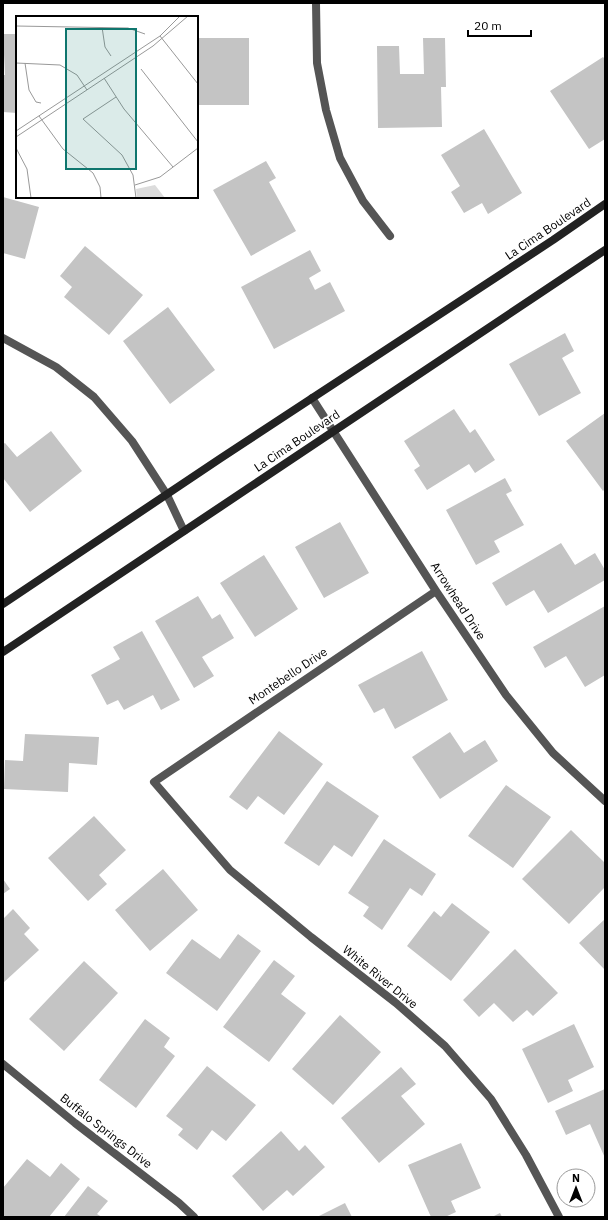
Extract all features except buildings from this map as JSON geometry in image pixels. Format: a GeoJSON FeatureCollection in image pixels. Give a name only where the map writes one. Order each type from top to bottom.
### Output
{"type":"FeatureCollection","features":[{"type":"Feature","properties":{"kind":"street"},"geometry":{"type":"LineString","coordinates":[[316,3],[318,63],[326,110],[340,158],[363,201],[390,236]]}},
{"type":"Feature","properties":{"kind":"street","name":"La Cima Boulevard"},"geometry":{"type":"LineString","coordinates":[[3,604],[312,398],[553,240],[605,204]]}},
{"type":"Feature","properties":{"kind":"street","name":"La Cima Boulevard"},"geometry":{"type":"LineString","coordinates":[[3,652],[605,250]]}},
{"type":"Feature","properties":{"kind":"street"},"geometry":{"type":"LineString","coordinates":[[3,338],[56,367],[94,397],[132,441],[167,495],[184,531]]}},
{"type":"Feature","properties":{"kind":"street","name":"Arrowhead Drive"},"geometry":{"type":"LineString","coordinates":[[312,398],[436,591],[506,695],[553,753],[605,801]]}},
{"type":"Feature","properties":{"kind":"street","name":"Montebello Drive"},"geometry":{"type":"LineString","coordinates":[[154,782],[436,591]]}},
{"type":"Feature","properties":{"kind":"street","name":"White River Drive"},"geometry":{"type":"LineString","coordinates":[[154,782],[230,870],[311,937],[396,1003],[445,1046],[491,1099],[526,1154],[559,1217]]}},
{"type":"Feature","properties":{"kind":"street","name":"Buffalo Springs Drive"},"geometry":{"type":"LineString","coordinates":[[3,1064],[75,1123],[179,1203],[194,1217]]}}]}
